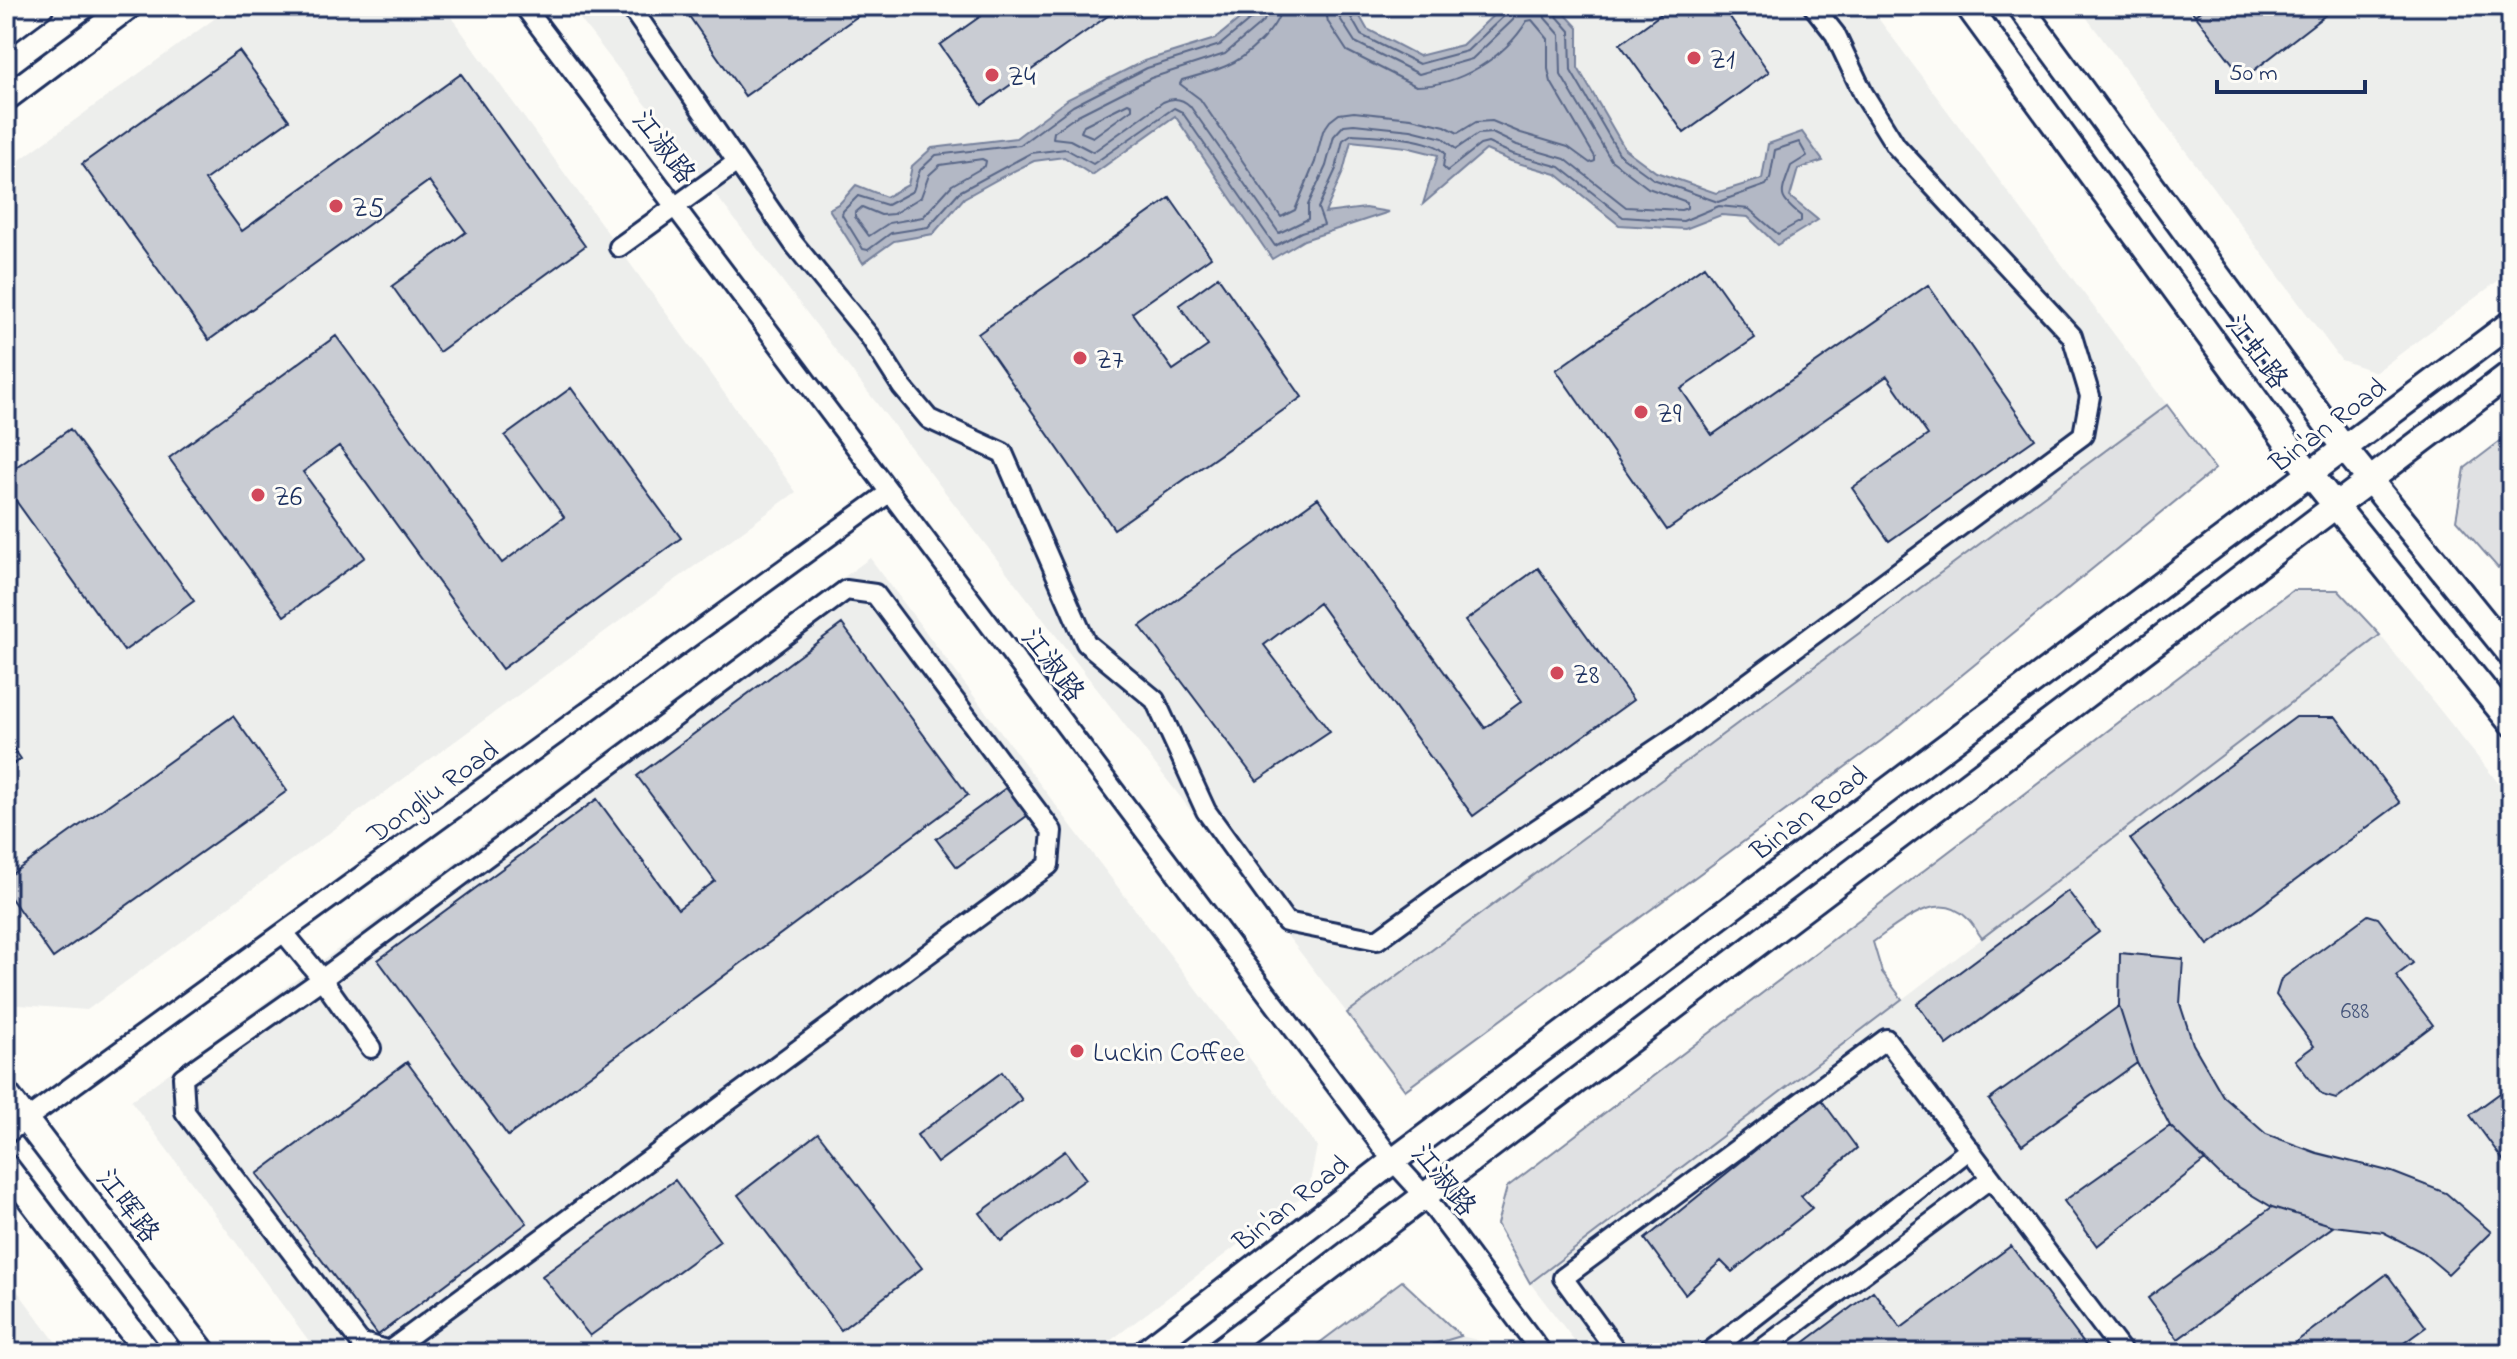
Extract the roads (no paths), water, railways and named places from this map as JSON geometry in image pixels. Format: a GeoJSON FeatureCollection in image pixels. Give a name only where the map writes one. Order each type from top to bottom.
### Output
{"type":"FeatureCollection","features":[{"type":"Feature","properties":{"kind":"main road"},"geometry":{"type":"LineString","coordinates":[[6,32],[41,6]]}},
{"type":"Feature","properties":{"kind":"main road"},"geometry":{"type":"LineString","coordinates":[[6,98],[129,6]]}},
{"type":"Feature","properties":{"kind":"main road","name":"江虹路"},"geometry":{"type":"LineString","coordinates":[[1968,6],[2310,474],[2511,723]]}},
{"type":"Feature","properties":{"kind":"main road","name":"江虹路"},"geometry":{"type":"LineString","coordinates":[[2020,6],[2344,448],[2511,655]]}},
{"type":"Feature","properties":{"kind":"main road","name":"Bin'an Road"},"geometry":{"type":"LineString","coordinates":[[1144,1353],[1393,1161],[2511,323]]}},
{"type":"Feature","properties":{"kind":"main road"},"geometry":{"type":"LineString","coordinates":[[1217,1353],[2511,373]]}},
{"type":"Feature","properties":{"kind":"main road","name":"江晖路"},"geometry":{"type":"LineString","coordinates":[[6,1094],[16,1127],[204,1353]]}},
{"type":"Feature","properties":{"kind":"main road"},"geometry":{"type":"LineString","coordinates":[[6,1167],[148,1353]]}},
{"type":"Feature","properties":{"kind":"street","name":"江淑路"},"geometry":{"type":"LineString","coordinates":[[524,6],[1393,1161],[1424,1195],[1542,1353]]}},
{"type":"Feature","properties":{"kind":"street"},"geometry":{"type":"LineString","coordinates":[[630,6],[794,244],[870,337],[902,387],[929,419],[1003,453],[1086,643],[1155,700],[1206,811],[1286,922],[1377,940],[1447,889],[1679,734],[2083,435],[2090,396],[2072,336],[1896,146],[1863,93],[1835,34],[1813,6]]}},
{"type":"Feature","properties":{"kind":"street"},"geometry":{"type":"LineString","coordinates":[[619,247],[737,162]]}},
{"type":"Feature","properties":{"kind":"street","name":"Dongliu Road"},"geometry":{"type":"LineString","coordinates":[[16,1127],[890,492]]}},
{"type":"Feature","properties":{"kind":"street"},"geometry":{"type":"LineString","coordinates":[[846,590],[875,594],[1052,831],[1049,865],[389,1351],[360,1342],[185,1112],[183,1077],[322,979],[846,590]]}},
{"type":"Feature","properties":{"kind":"street"},"geometry":{"type":"LineString","coordinates":[[285,934],[322,979],[371,1048]]}},
{"type":"Feature","properties":{"kind":"street"},"geometry":{"type":"LineString","coordinates":[[1618,1353],[1563,1278],[1886,1039],[2123,1353]]}},
{"type":"Feature","properties":{"kind":"street"},"geometry":{"type":"LineString","coordinates":[[1708,1353],[1970,1149]]}},
{"type":"Feature","properties":{"kind":"street"},"geometry":{"type":"LineString","coordinates":[[1757,1353],[1991,1178]]}},
{"type":"Feature","properties":{"kind":"water"},"geometry":{"type":"Polygon","coordinates":[[[1255,6],[1354,6],[1367,29],[1419,56],[1462,45],[1503,6],[1558,6],[1578,28],[1578,68],[1625,149],[1656,172],[1716,193],[1762,179],[1768,144],[1802,132],[1823,161],[1798,169],[1790,197],[1818,220],[1777,245],[1748,217],[1721,215],[1685,229],[1619,225],[1556,174],[1486,150],[1423,204],[1438,155],[1406,147],[1351,141],[1343,172],[1325,213],[1365,208],[1389,212],[1304,240],[1272,259],[1175,116],[1092,175],[1064,157],[1034,161],[964,198],[933,234],[894,241],[863,263],[829,209],[840,203],[856,185],[886,197],[908,185],[912,166],[932,148],[1016,138],[1068,99],[1144,61],[1215,39],[1255,6]]]}},
{"type":"Feature","properties":{"kind":"place","name":"Z1"},"geometry":{"type":"Point","coordinates":[1694,58]}},
{"type":"Feature","properties":{"kind":"place","name":"Z4"},"geometry":{"type":"Point","coordinates":[992,75]}},
{"type":"Feature","properties":{"kind":"place","name":"Z5"},"geometry":{"type":"Point","coordinates":[336,206]}},
{"type":"Feature","properties":{"kind":"place","name":"Z7"},"geometry":{"type":"Point","coordinates":[1080,358]}},
{"type":"Feature","properties":{"kind":"place","name":"Z9"},"geometry":{"type":"Point","coordinates":[1641,412]}},
{"type":"Feature","properties":{"kind":"place","name":"Z6"},"geometry":{"type":"Point","coordinates":[258,495]}},
{"type":"Feature","properties":{"kind":"place","name":"Z8"},"geometry":{"type":"Point","coordinates":[1557,673]}},
{"type":"Feature","properties":{"kind":"place","name":"Luckin Coffee"},"geometry":{"type":"Point","coordinates":[1077,1051]}}]}
